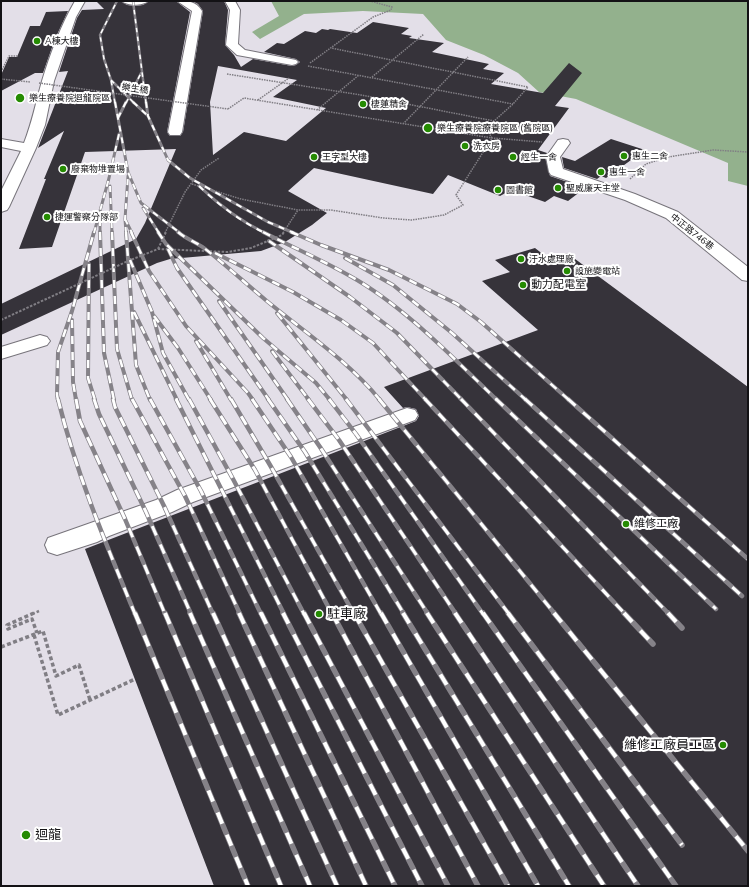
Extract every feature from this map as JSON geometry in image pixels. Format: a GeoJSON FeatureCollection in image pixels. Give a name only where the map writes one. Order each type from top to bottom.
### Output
{"type":"FeatureCollection","features":[{"type":"Feature","properties":{"kind":"lane"},"geometry":{"type":"LineString","coordinates":[[1,207],[29,148],[38,125],[48,81],[71,17],[80,1]]}},
{"type":"Feature","properties":{"kind":"lane"},"geometry":{"type":"LineString","coordinates":[[127,1],[143,1]]}},
{"type":"Feature","properties":{"kind":"lane"},"geometry":{"type":"LineString","coordinates":[[175,132],[197,12],[195,8],[182,1]]}},
{"type":"Feature","properties":{"kind":"lane"},"geometry":{"type":"LineString","coordinates":[[230,1],[235,10],[232,45],[240,53],[292,62]]}},
{"type":"Feature","properties":{"kind":"lane"},"geometry":{"type":"LineString","coordinates":[[1,143],[29,148]]}},
{"type":"Feature","properties":{"kind":"lane","name":"中正路746巷"},"geometry":{"type":"LineString","coordinates":[[563,144],[553,157],[556,172],[630,197],[672,215],[748,276]]}},
{"type":"Feature","properties":{"kind":"lane"},"geometry":{"type":"LineString","coordinates":[[1,353],[40,341]]}},
{"type":"Feature","properties":{"kind":"lane"},"geometry":{"type":"LineString","coordinates":[[57,545],[88,535],[100,529],[164,506],[185,496],[407,415]]}},
{"type":"Feature","properties":{"kind":"path"},"geometry":{"type":"LineString","coordinates":[[370,1],[392,7],[391,10],[373,17],[307,65],[513,104]]}},
{"type":"Feature","properties":{"kind":"path"},"geometry":{"type":"LineString","coordinates":[[371,77],[424,34]]}},
{"type":"Feature","properties":{"kind":"path"},"geometry":{"type":"LineString","coordinates":[[331,48],[528,87],[513,104],[494,120],[489,133],[492,138]]}},
{"type":"Feature","properties":{"kind":"path"},"geometry":{"type":"LineString","coordinates":[[1,72],[9,56],[18,56]]}},
{"type":"Feature","properties":{"kind":"path"},"geometry":{"type":"LineString","coordinates":[[403,124],[468,58]]}},
{"type":"Feature","properties":{"kind":"path"},"geometry":{"type":"LineString","coordinates":[[227,74],[284,81],[338,92],[421,105],[494,120]]}},
{"type":"Feature","properties":{"kind":"path"},"geometry":{"type":"LineString","coordinates":[[317,110],[359,75]]}},
{"type":"Feature","properties":{"kind":"path"},"geometry":{"type":"LineString","coordinates":[[257,100],[290,77]]}},
{"type":"Feature","properties":{"kind":"path"},"geometry":{"type":"LineString","coordinates":[[1,79],[31,82]]}},
{"type":"Feature","properties":{"kind":"path","name":"樂生橋"},"geometry":{"type":"LineString","coordinates":[[39,83],[228,109],[244,98],[257,100]]}},
{"type":"Feature","properties":{"kind":"path"},"geometry":{"type":"LineString","coordinates":[[257,100],[510,141],[563,144]]}},
{"type":"Feature","properties":{"kind":"path"},"geometry":{"type":"LineString","coordinates":[[192,184],[241,199],[298,210],[331,210],[383,218],[412,220],[444,215],[463,204],[456,195],[492,138]]}},
{"type":"Feature","properties":{"kind":"path"},"geometry":{"type":"LineString","coordinates":[[630,197],[630,179],[646,164],[668,157],[713,150],[748,152]]}},
{"type":"Feature","properties":{"kind":"path"},"geometry":{"type":"LineString","coordinates":[[158,248],[185,192],[201,170],[219,158]]}},
{"type":"Feature","properties":{"kind":"path"},"geometry":{"type":"LineString","coordinates":[[1,320],[158,248],[228,252],[251,248],[282,235],[298,210]]}},
{"type":"Feature","properties":{"kind":"path"},"geometry":{"type":"LineString","coordinates":[[40,611],[7,624],[8,629],[32,619],[58,715],[135,679]]}},
{"type":"Feature","properties":{"kind":"path"},"geometry":{"type":"LineString","coordinates":[[1,647],[43,631],[56,676],[79,665],[90,700]]}},
{"type":"Feature","properties":{"kind":"green space"},"geometry":{"type":"Polygon","coordinates":[[[271,1],[748,1],[748,186],[728,181],[728,163],[576,99],[539,92],[518,73],[484,55],[446,40],[423,14],[363,11],[304,14],[260,39],[252,32],[279,16],[271,1]]]}},
{"type":"Feature","properties":{"kind":"building"},"geometry":{"type":"Polygon","coordinates":[[[96,1],[121,1],[127,5],[135,6],[143,5],[149,1],[176,1],[190,12],[167,132],[170,136],[180,136],[183,132],[203,11],[198,4],[192,1],[224,1],[228,10],[225,45],[234,55],[241,67],[253,59],[292,66],[296,65],[300,62],[296,59],[264,52],[277,43],[284,44],[305,31],[316,33],[322,29],[330,29],[357,33],[373,22],[409,28],[401,34],[412,36],[409,38],[444,43],[432,52],[489,64],[483,69],[504,73],[491,84],[543,93],[569,63],[582,73],[555,106],[569,108],[538,150],[547,153],[545,157],[550,176],[585,188],[568,201],[554,196],[545,202],[511,190],[500,196],[448,175],[433,194],[314,168],[288,191],[327,213],[312,225],[285,242],[261,251],[170,259],[157,263],[1,335],[1,304],[136,239],[145,223],[176,149],[85,152],[52,247],[19,249],[46,179],[44,179],[64,131],[38,148],[68,71],[59,72],[77,18],[82,10],[104,9],[96,1]],[[218,66],[210,102],[213,155],[244,132],[286,141],[326,108],[273,97],[297,80],[218,66]]]}},
{"type":"Feature","properties":{"kind":"building","name":"A棟大樓"},"geometry":{"type":"Polygon","coordinates":[[[68,11],[55,39],[43,73],[35,73],[1,91],[1,75],[9,57],[17,57],[30,26],[40,26],[46,12],[68,11]]]}},
{"type":"Feature","properties":{"kind":"building"},"geometry":{"type":"Polygon","coordinates":[[[611,139],[645,150],[606,178],[601,176],[597,179],[564,168],[562,157],[575,161],[611,139]]]}},
{"type":"Feature","properties":{"kind":"building"},"geometry":{"type":"Polygon","coordinates":[[[535,248],[549,259],[567,253],[748,387],[748,886],[214,886],[85,549],[416,421],[419,416],[416,409],[407,407],[403,408],[384,387],[538,330],[482,281],[510,272],[495,260],[535,248]]]}},
{"type":"Feature","properties":{"kind":"railway"},"geometry":{"type":"LineString","coordinates":[[111,80],[104,59],[100,35],[117,1]]}},
{"type":"Feature","properties":{"kind":"railway"},"geometry":{"type":"LineString","coordinates":[[133,1],[146,103]]}},
{"type":"Feature","properties":{"kind":"railway"},"geometry":{"type":"LineString","coordinates":[[129,98],[141,73]]}},
{"type":"Feature","properties":{"kind":"railway"},"geometry":{"type":"LineString","coordinates":[[111,80],[129,98]]}},
{"type":"Feature","properties":{"kind":"railway"},"geometry":{"type":"LineString","coordinates":[[111,80],[115,103]]}},
{"type":"Feature","properties":{"kind":"railway"},"geometry":{"type":"LineString","coordinates":[[126,103],[129,98]]}},
{"type":"Feature","properties":{"kind":"railway"},"geometry":{"type":"LineString","coordinates":[[129,98],[133,102]]}},
{"type":"Feature","properties":{"kind":"railway"},"geometry":{"type":"LineString","coordinates":[[115,102],[128,172],[141,203],[180,233]]}},
{"type":"Feature","properties":{"kind":"railway"},"geometry":{"type":"LineString","coordinates":[[118,118],[126,102]]}},
{"type":"Feature","properties":{"kind":"railway"},"geometry":{"type":"LineString","coordinates":[[133,102],[148,116]]}},
{"type":"Feature","properties":{"kind":"railway"},"geometry":{"type":"LineString","coordinates":[[146,102],[148,116]]}},
{"type":"Feature","properties":{"kind":"railway"},"geometry":{"type":"LineString","coordinates":[[148,116],[168,160],[190,178],[268,222],[294,233]]}},
{"type":"Feature","properties":{"kind":"railway"},"geometry":{"type":"LineString","coordinates":[[94,233],[119,134]]}},
{"type":"Feature","properties":{"kind":"railway"},"geometry":{"type":"LineString","coordinates":[[125,219],[128,176]]}},
{"type":"Feature","properties":{"kind":"railway"},"geometry":{"type":"LineString","coordinates":[[110,186],[112,233]]}},
{"type":"Feature","properties":{"kind":"railway"},"geometry":{"type":"LineString","coordinates":[[199,186],[230,212],[265,233]]}},
{"type":"Feature","properties":{"kind":"railway"},"geometry":{"type":"LineString","coordinates":[[143,208],[159,233]]}},
{"type":"Feature","properties":{"kind":"railway"},"geometry":{"type":"LineString","coordinates":[[125,219],[132,233]]}},
{"type":"Feature","properties":{"kind":"railway"},"geometry":{"type":"LineString","coordinates":[[125,219],[126,233]]}},
{"type":"Feature","properties":{"kind":"railway"},"geometry":{"type":"LineString","coordinates":[[100,220],[100,232]]}},
{"type":"Feature","properties":{"kind":"railway"},"geometry":{"type":"LineString","coordinates":[[58,400],[58,352],[72,311],[94,232]]}},
{"type":"Feature","properties":{"kind":"railway"},"geometry":{"type":"LineString","coordinates":[[100,232],[104,353],[114,400]]}},
{"type":"Feature","properties":{"kind":"railway"},"geometry":{"type":"LineString","coordinates":[[112,232],[117,349],[132,400]]}},
{"type":"Feature","properties":{"kind":"railway"},"geometry":{"type":"LineString","coordinates":[[126,232],[136,365],[150,400]]}},
{"type":"Feature","properties":{"kind":"railway"},"geometry":{"type":"LineString","coordinates":[[131,232],[149,271],[186,326],[253,400]]}},
{"type":"Feature","properties":{"kind":"railway"},"geometry":{"type":"LineString","coordinates":[[158,232],[166,244],[263,338],[316,383],[330,400]]}},
{"type":"Feature","properties":{"kind":"railway"},"geometry":{"type":"LineString","coordinates":[[178,232],[204,248],[268,302],[341,360],[380,400]]}},
{"type":"Feature","properties":{"kind":"railway"},"geometry":{"type":"LineString","coordinates":[[291,232],[321,245],[389,270],[457,304],[481,322],[569,400]]}},
{"type":"Feature","properties":{"kind":"railway"},"geometry":{"type":"LineString","coordinates":[[265,233],[350,276],[390,302],[409,317],[497,400]]}},
{"type":"Feature","properties":{"kind":"railway"},"geometry":{"type":"LineString","coordinates":[[269,241],[350,297],[397,333],[462,400]]}},
{"type":"Feature","properties":{"kind":"railway"},"geometry":{"type":"LineString","coordinates":[[168,249],[177,268],[269,400]]}},
{"type":"Feature","properties":{"kind":"railway"},"geometry":{"type":"LineString","coordinates":[[215,253],[293,292],[341,320],[373,343],[426,400]]}},
{"type":"Feature","properties":{"kind":"railway"},"geometry":{"type":"LineString","coordinates":[[345,258],[393,285],[452,333],[526,400]]}},
{"type":"Feature","properties":{"kind":"railway"},"geometry":{"type":"LineString","coordinates":[[130,260],[152,312],[163,353],[189,400]]}},
{"type":"Feature","properties":{"kind":"railway"},"geometry":{"type":"LineString","coordinates":[[89,264],[88,378],[95,400]]}},
{"type":"Feature","properties":{"kind":"railway"},"geometry":{"type":"LineString","coordinates":[[219,301],[288,400]]}},
{"type":"Feature","properties":{"kind":"railway"},"geometry":{"type":"LineString","coordinates":[[134,312],[177,400]]}},
{"type":"Feature","properties":{"kind":"railway"},"geometry":{"type":"LineString","coordinates":[[277,313],[347,400]]}},
{"type":"Feature","properties":{"kind":"railway"},"geometry":{"type":"LineString","coordinates":[[154,316],[178,348],[211,400]]}},
{"type":"Feature","properties":{"kind":"railway"},"geometry":{"type":"LineString","coordinates":[[72,320],[73,382],[76,400]]}},
{"type":"Feature","properties":{"kind":"railway"},"geometry":{"type":"LineString","coordinates":[[196,341],[231,400]]}},
{"type":"Feature","properties":{"kind":"railway"},"geometry":{"type":"LineString","coordinates":[[272,351],[309,400]]}},
{"type":"Feature","properties":{"kind":"railway"},"geometry":{"type":"LineString","coordinates":[[58,399],[65,427],[83,481],[135,614]]}},
{"type":"Feature","properties":{"kind":"railway"},"geometry":{"type":"LineString","coordinates":[[76,399],[80,421],[125,519],[165,614]]}},
{"type":"Feature","properties":{"kind":"railway"},"geometry":{"type":"LineString","coordinates":[[94,399],[99,414],[146,512],[191,614]]}},
{"type":"Feature","properties":{"kind":"railway"},"geometry":{"type":"LineString","coordinates":[[113,399],[115,407],[164,506],[213,614]]}},
{"type":"Feature","properties":{"kind":"railway"},"geometry":{"type":"LineString","coordinates":[[132,399],[185,496],[240,614]]}},
{"type":"Feature","properties":{"kind":"railway"},"geometry":{"type":"LineString","coordinates":[[150,399],[201,491],[261,614]]}},
{"type":"Feature","properties":{"kind":"railway"},"geometry":{"type":"LineString","coordinates":[[176,399],[284,614]]}},
{"type":"Feature","properties":{"kind":"railway"},"geometry":{"type":"LineString","coordinates":[[189,399],[304,614]]}},
{"type":"Feature","properties":{"kind":"railway"},"geometry":{"type":"LineString","coordinates":[[210,399],[255,470],[332,614]]}},
{"type":"Feature","properties":{"kind":"railway"},"geometry":{"type":"LineString","coordinates":[[231,399],[354,614]]}},
{"type":"Feature","properties":{"kind":"railway"},"geometry":{"type":"LineString","coordinates":[[252,399],[291,457],[381,614]]}},
{"type":"Feature","properties":{"kind":"railway"},"geometry":{"type":"LineString","coordinates":[[268,399],[305,452],[404,614]]}},
{"type":"Feature","properties":{"kind":"railway"},"geometry":{"type":"LineString","coordinates":[[287,399],[320,447],[428,614]]}},
{"type":"Feature","properties":{"kind":"railway"},"geometry":{"type":"LineString","coordinates":[[308,399],[339,440],[456,614]]}},
{"type":"Feature","properties":{"kind":"railway"},"geometry":{"type":"LineString","coordinates":[[329,399],[356,434],[483,614]]}},
{"type":"Feature","properties":{"kind":"railway"},"geometry":{"type":"LineString","coordinates":[[346,399],[509,614]]}},
{"type":"Feature","properties":{"kind":"railway"},"geometry":{"type":"LineString","coordinates":[[379,399],[555,614]]}},
{"type":"Feature","properties":{"kind":"railway"},"geometry":{"type":"LineString","coordinates":[[425,399],[625,614]]}},
{"type":"Feature","properties":{"kind":"railway"},"geometry":{"type":"LineString","coordinates":[[461,399],[669,614]]}},
{"type":"Feature","properties":{"kind":"railway"},"geometry":{"type":"LineString","coordinates":[[496,399],[716,609]]}},
{"type":"Feature","properties":{"kind":"railway"},"geometry":{"type":"LineString","coordinates":[[525,399],[742,596]]}},
{"type":"Feature","properties":{"kind":"railway"},"geometry":{"type":"LineString","coordinates":[[568,399],[748,559]]}},
{"type":"Feature","properties":{"kind":"railway"},"geometry":{"type":"LineString","coordinates":[[135,613],[248,886]]}},
{"type":"Feature","properties":{"kind":"railway"},"geometry":{"type":"LineString","coordinates":[[165,613],[281,886]]}},
{"type":"Feature","properties":{"kind":"railway"},"geometry":{"type":"LineString","coordinates":[[190,613],[310,886]]}},
{"type":"Feature","properties":{"kind":"railway"},"geometry":{"type":"LineString","coordinates":[[213,613],[337,886]]}},
{"type":"Feature","properties":{"kind":"railway"},"geometry":{"type":"LineString","coordinates":[[239,613],[366,886]]}},
{"type":"Feature","properties":{"kind":"railway"},"geometry":{"type":"LineString","coordinates":[[261,613],[395,886]]}},
{"type":"Feature","properties":{"kind":"railway"},"geometry":{"type":"LineString","coordinates":[[283,613],[422,886]]}},
{"type":"Feature","properties":{"kind":"railway"},"geometry":{"type":"LineString","coordinates":[[304,613],[448,886]]}},
{"type":"Feature","properties":{"kind":"railway"},"geometry":{"type":"LineString","coordinates":[[332,613],[478,886]]}},
{"type":"Feature","properties":{"kind":"railway"},"geometry":{"type":"LineString","coordinates":[[354,613],[508,886]]}},
{"type":"Feature","properties":{"kind":"railway"},"geometry":{"type":"LineString","coordinates":[[381,613],[538,886]]}},
{"type":"Feature","properties":{"kind":"railway"},"geometry":{"type":"LineString","coordinates":[[403,613],[569,886]]}},
{"type":"Feature","properties":{"kind":"railway"},"geometry":{"type":"LineString","coordinates":[[427,613],[604,886]]}},
{"type":"Feature","properties":{"kind":"railway"},"geometry":{"type":"LineString","coordinates":[[455,613],[638,886]]}},
{"type":"Feature","properties":{"kind":"railway"},"geometry":{"type":"LineString","coordinates":[[483,613],[676,886]]}},
{"type":"Feature","properties":{"kind":"railway"},"geometry":{"type":"LineString","coordinates":[[508,613],[682,845]]}},
{"type":"Feature","properties":{"kind":"railway"},"geometry":{"type":"LineString","coordinates":[[554,613],[748,851]]}},
{"type":"Feature","properties":{"kind":"railway"},"geometry":{"type":"LineString","coordinates":[[624,613],[653,644]]}},
{"type":"Feature","properties":{"kind":"railway"},"geometry":{"type":"LineString","coordinates":[[668,613],[682,628]]}},
{"type":"Feature","properties":{"kind":"place","name":"A棟大樓"},"geometry":{"type":"Point","coordinates":[37,41]}},
{"type":"Feature","properties":{"kind":"place","name":"樂生療養院迴龍院區"},"geometry":{"type":"Point","coordinates":[20,98]}},
{"type":"Feature","properties":{"kind":"place","name":"棲蓮精舍"},"geometry":{"type":"Point","coordinates":[363,104]}},
{"type":"Feature","properties":{"kind":"place","name":"樂生療養院療養院區 (舊院區)"},"geometry":{"type":"Point","coordinates":[428,128]}},
{"type":"Feature","properties":{"kind":"place","name":"洗衣房"},"geometry":{"type":"Point","coordinates":[465,146]}},
{"type":"Feature","properties":{"kind":"place","name":"惠生二舍"},"geometry":{"type":"Point","coordinates":[624,156]}},
{"type":"Feature","properties":{"kind":"place","name":"王字型大樓"},"geometry":{"type":"Point","coordinates":[314,157]}},
{"type":"Feature","properties":{"kind":"place","name":"經生一舍"},"geometry":{"type":"Point","coordinates":[513,157]}},
{"type":"Feature","properties":{"kind":"place","name":"廢棄物堆置場"},"geometry":{"type":"Point","coordinates":[63,169]}},
{"type":"Feature","properties":{"kind":"place","name":"惠生一舍"},"geometry":{"type":"Point","coordinates":[601,172]}},
{"type":"Feature","properties":{"kind":"place","name":"聖威廉天主堂"},"geometry":{"type":"Point","coordinates":[558,188]}},
{"type":"Feature","properties":{"kind":"place","name":"圖書館"},"geometry":{"type":"Point","coordinates":[498,190]}},
{"type":"Feature","properties":{"kind":"place","name":"捷運警察分隊部"},"geometry":{"type":"Point","coordinates":[47,217]}},
{"type":"Feature","properties":{"kind":"place","name":"汙水處理廠"},"geometry":{"type":"Point","coordinates":[521,259]}},
{"type":"Feature","properties":{"kind":"place","name":"設施變電站"},"geometry":{"type":"Point","coordinates":[567,271]}},
{"type":"Feature","properties":{"kind":"place","name":"動力配電室"},"geometry":{"type":"Point","coordinates":[523,285]}},
{"type":"Feature","properties":{"kind":"place","name":"維修工廠"},"geometry":{"type":"Point","coordinates":[626,524]}},
{"type":"Feature","properties":{"kind":"place","name":"駐車廠"},"geometry":{"type":"Point","coordinates":[319,614]}},
{"type":"Feature","properties":{"kind":"place","name":"維修工廠員工區"},"geometry":{"type":"Point","coordinates":[723,745]}},
{"type":"Feature","properties":{"kind":"place","name":"迴龍"},"geometry":{"type":"Point","coordinates":[26,835]}}]}
